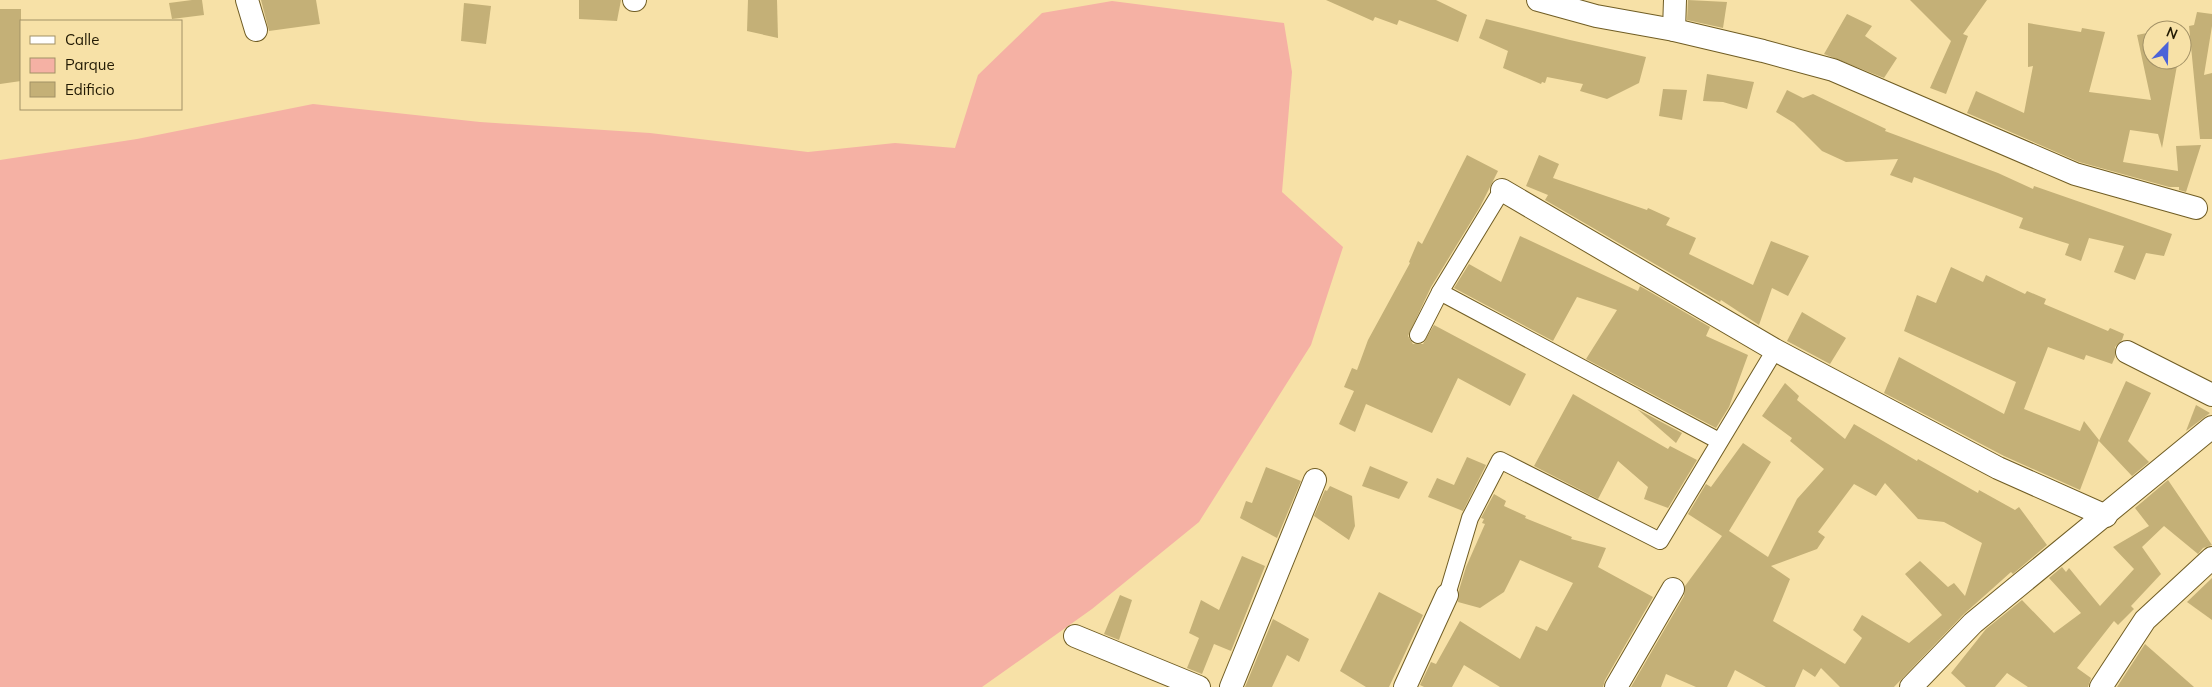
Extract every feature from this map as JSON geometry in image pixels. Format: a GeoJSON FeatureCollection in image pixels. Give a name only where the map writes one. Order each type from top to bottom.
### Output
{"type":"FeatureCollection","features":[{"type":"Feature","properties":{"kind":"street"},"geometry":{"type":"LineString","coordinates":[[247,0],[256,30]]}},
{"type":"Feature","properties":{"kind":"street"},"geometry":{"type":"LineString","coordinates":[[1538,0],[1596,16],[1674,30],[1763,50],[1833,70],[2075,174],[2196,208]]}},
{"type":"Feature","properties":{"kind":"street"},"geometry":{"type":"LineString","coordinates":[[1674,30],[1675,0]]}},
{"type":"Feature","properties":{"kind":"street"},"geometry":{"type":"LineString","coordinates":[[1418,335],[1440,292],[1502,190],[1775,350],[1998,468],[2106,516]]}},
{"type":"Feature","properties":{"kind":"street"},"geometry":{"type":"LineString","coordinates":[[1440,292],[1719,441]]}},
{"type":"Feature","properties":{"kind":"street"},"geometry":{"type":"LineString","coordinates":[[1405,687],[1448,595],[1470,518],[1500,460],[1660,541],[1775,350]]}},
{"type":"Feature","properties":{"kind":"street"},"geometry":{"type":"LineString","coordinates":[[2127,352],[2212,395]]}},
{"type":"Feature","properties":{"kind":"street"},"geometry":{"type":"LineString","coordinates":[[1911,687],[1973,623],[2106,516],[2212,427]]}},
{"type":"Feature","properties":{"kind":"street"},"geometry":{"type":"LineString","coordinates":[[1231,687],[1315,480]]}},
{"type":"Feature","properties":{"kind":"street"},"geometry":{"type":"LineString","coordinates":[[2100,687],[2145,620],[2212,558]]}},
{"type":"Feature","properties":{"kind":"street"},"geometry":{"type":"LineString","coordinates":[[1616,687],[1673,589]]}},
{"type":"Feature","properties":{"kind":"street"},"geometry":{"type":"LineString","coordinates":[[1075,636],[1199,687]]}},
{"type":"Feature","properties":{"kind":"green space"},"geometry":{"type":"Polygon","coordinates":[[[1112,1],[1284,23],[1292,72],[1282,192],[1343,247],[1311,345],[1199,522],[1092,609],[982,687],[0,687],[0,160],[137,139],[313,104],[480,122],[650,133],[808,152],[895,143],[955,148],[978,75],[1042,13],[1112,1]]]}},
{"type":"Feature","properties":{"kind":"building"},"geometry":{"type":"Polygon","coordinates":[[[202,0],[204,15],[172,19],[169,3],[202,0]]]}},
{"type":"Feature","properties":{"kind":"building"},"geometry":{"type":"Polygon","coordinates":[[[261,0],[316,0],[320,24],[269,31],[261,0]]]}},
{"type":"Feature","properties":{"kind":"building"},"geometry":{"type":"Polygon","coordinates":[[[579,0],[621,0],[617,21],[579,19],[579,0]]]}},
{"type":"Feature","properties":{"kind":"building"},"geometry":{"type":"Polygon","coordinates":[[[748,0],[777,0],[778,38],[747,31],[748,0]]]}},
{"type":"Feature","properties":{"kind":"building"},"geometry":{"type":"Polygon","coordinates":[[[1326,0],[1436,0],[1467,15],[1458,42],[1399,20],[1397,25],[1375,17],[1373,21],[1326,0]]]}},
{"type":"Feature","properties":{"kind":"building"},"geometry":{"type":"Polygon","coordinates":[[[1688,0],[1727,2],[1723,28],[1687,20],[1688,0]]]}},
{"type":"Feature","properties":{"kind":"building"},"geometry":{"type":"Polygon","coordinates":[[[1910,0],[1987,0],[1963,34],[1968,36],[1946,94],[1930,88],[1951,41],[1910,0]]]}},
{"type":"Feature","properties":{"kind":"building"},"geometry":{"type":"Polygon","coordinates":[[[464,3],[491,6],[486,44],[461,41],[464,3]]]}},
{"type":"Feature","properties":{"kind":"building"},"geometry":{"type":"Polygon","coordinates":[[[0,9],[21,9],[20,81],[0,84],[0,9]]]}},
{"type":"Feature","properties":{"kind":"building"},"geometry":{"type":"Polygon","coordinates":[[[2197,12],[2212,14],[2212,26],[2204,75],[2212,73],[2212,139],[2200,139],[2192,57],[2192,25],[2194,25],[2197,12]]]}},
{"type":"Feature","properties":{"kind":"building"},"geometry":{"type":"Polygon","coordinates":[[[1847,14],[1872,26],[1865,36],[1897,58],[1884,78],[1824,54],[1847,14]]]}},
{"type":"Feature","properties":{"kind":"building"},"geometry":{"type":"Polygon","coordinates":[[[1486,19],[1646,57],[1639,83],[1607,99],[1580,91],[1583,84],[1547,77],[1545,83],[1542,82],[1541,84],[1503,68],[1508,51],[1479,38],[1486,19]]]}},
{"type":"Feature","properties":{"kind":"building"},"geometry":{"type":"Polygon","coordinates":[[[2028,23],[2081,32],[2082,28],[2105,32],[2089,92],[2151,100],[2145,70],[2176,70],[2162,148],[2158,134],[2130,130],[2123,162],[2178,171],[2176,146],[2201,145],[2186,192],[2179,190],[2179,187],[2169,187],[2079,162],[1967,113],[1976,91],[2024,113],[2033,66],[2028,67],[2028,23]]]}},
{"type":"Feature","properties":{"kind":"building"},"geometry":{"type":"Polygon","coordinates":[[[2142,34],[2142,58],[2137,35],[2142,34]]]}},
{"type":"Feature","properties":{"kind":"building"},"geometry":{"type":"Polygon","coordinates":[[[1707,74],[1754,82],[1747,109],[1723,102],[1703,101],[1707,74]]]}},
{"type":"Feature","properties":{"kind":"building"},"geometry":{"type":"Polygon","coordinates":[[[1663,89],[1687,90],[1682,120],[1659,116],[1663,89]]]}},
{"type":"Feature","properties":{"kind":"building"},"geometry":{"type":"Polygon","coordinates":[[[1787,90],[1803,98],[1813,94],[1886,129],[1885,131],[1998,173],[2033,189],[2034,186],[2172,234],[2164,256],[2146,253],[2135,280],[2114,272],[2124,246],[2089,238],[2081,261],[2065,255],[2069,244],[2019,228],[2023,218],[1914,177],[1912,183],[1890,175],[1898,159],[1846,162],[1822,151],[1794,123],[1776,112],[1787,90]]]}},
{"type":"Feature","properties":{"kind":"building"},"geometry":{"type":"Polygon","coordinates":[[[1467,155],[1498,171],[1480,207],[1431,287],[1408,336],[1413,344],[1423,344],[1434,325],[1526,374],[1510,406],[1458,378],[1432,433],[1366,404],[1355,432],[1339,424],[1354,391],[1344,387],[1352,368],[1357,370],[1368,340],[1410,263],[1418,241],[1422,244],[1467,155]]]}},
{"type":"Feature","properties":{"kind":"building"},"geometry":{"type":"Polygon","coordinates":[[[1539,155],[1559,164],[1553,178],[1647,210],[1648,208],[1670,218],[1666,225],[1696,238],[1689,254],[1753,285],[1771,241],[1809,256],[1788,296],[1772,288],[1759,325],[1721,300],[1720,302],[1545,200],[1548,195],[1526,186],[1539,155]]]}},
{"type":"Feature","properties":{"kind":"building"},"geometry":{"type":"Polygon","coordinates":[[[1520,236],[1638,291],[1640,286],[1710,327],[1706,336],[1748,355],[1729,407],[1716,428],[1586,359],[1617,310],[1577,297],[1553,341],[1454,288],[1469,264],[1501,282],[1520,236]]]}},
{"type":"Feature","properties":{"kind":"building"},"geometry":{"type":"Polygon","coordinates":[[[1951,267],[1983,282],[1986,275],[2025,294],[2027,291],[2046,299],[2044,304],[2108,331],[2110,328],[2124,334],[2122,340],[2115,347],[2115,357],[2112,364],[2086,355],[2084,360],[2048,347],[2024,409],[2080,431],[2084,421],[2099,440],[2080,490],[2004,456],[1884,393],[1899,357],[2004,414],[2016,382],[1904,331],[1917,295],[1936,303],[1951,267]]]}},
{"type":"Feature","properties":{"kind":"building"},"geometry":{"type":"Polygon","coordinates":[[[1802,312],[1846,338],[1830,364],[1787,341],[1802,312]]]}},
{"type":"Feature","properties":{"kind":"building"},"geometry":{"type":"Polygon","coordinates":[[[2126,381],[2151,393],[2128,441],[2149,462],[2132,476],[2099,441],[2126,381]]]}},
{"type":"Feature","properties":{"kind":"building"},"geometry":{"type":"Polygon","coordinates":[[[1785,383],[1799,396],[1797,400],[1845,439],[1854,424],[1917,461],[1918,459],[1978,493],[1979,490],[2015,510],[2019,507],[2047,545],[2013,574],[2011,572],[1964,614],[1894,687],[1840,687],[1821,668],[1815,677],[1803,669],[1795,687],[1766,687],[1735,670],[1727,687],[1696,687],[1666,674],[1661,687],[1631,687],[1684,596],[1685,586],[1722,536],[1688,514],[1706,484],[1711,487],[1743,443],[1771,462],[1729,531],[1768,557],[1797,499],[1824,469],[1790,441],[1792,438],[1762,416],[1785,383]],[[1885,483],[1876,496],[1854,484],[1818,532],[1825,537],[1817,549],[1771,566],[1790,579],[1773,621],[1845,664],[1862,638],[1853,630],[1862,615],[1909,643],[1942,615],[1905,574],[1920,561],[1948,587],[1954,583],[1965,596],[1982,543],[1944,522],[1918,519],[1885,483]]]}},
{"type":"Feature","properties":{"kind":"building"},"geometry":{"type":"Polygon","coordinates":[[[1573,394],[1668,449],[1670,446],[1697,460],[1668,508],[1644,499],[1648,487],[1618,461],[1598,499],[1534,466],[1573,394]]]}},
{"type":"Feature","properties":{"kind":"building"},"geometry":{"type":"Polygon","coordinates":[[[2196,405],[2210,413],[2186,431],[2196,405]]]}},
{"type":"Feature","properties":{"kind":"building"},"geometry":{"type":"Polygon","coordinates":[[[1637,409],[1682,433],[1676,443],[1637,409]]]}},
{"type":"Feature","properties":{"kind":"building"},"geometry":{"type":"Polygon","coordinates":[[[1467,457],[1486,465],[1463,511],[1428,497],[1437,478],[1454,485],[1467,457]]]}},
{"type":"Feature","properties":{"kind":"building"},"geometry":{"type":"Polygon","coordinates":[[[1370,466],[1408,482],[1399,499],[1362,486],[1370,466]]]}},
{"type":"Feature","properties":{"kind":"building"},"geometry":{"type":"Polygon","coordinates":[[[1266,467],[1301,481],[1277,538],[1240,518],[1246,501],[1252,503],[1266,467]]]}},
{"type":"Feature","properties":{"kind":"building"},"geometry":{"type":"Polygon","coordinates":[[[2168,480],[2212,545],[2203,548],[2198,554],[2164,526],[2142,547],[2161,574],[2131,606],[2134,609],[2118,625],[2114,621],[2077,668],[2091,678],[2088,687],[2028,687],[2007,673],[1995,687],[1966,687],[1951,673],[1986,629],[2022,600],[2054,633],[2081,613],[2049,578],[2062,567],[2066,572],[2069,568],[2100,606],[2134,569],[2113,547],[2149,526],[2135,508],[2168,480]]]}},
{"type":"Feature","properties":{"kind":"building"},"geometry":{"type":"Polygon","coordinates":[[[1330,486],[1352,496],[1355,526],[1349,540],[1314,516],[1325,490],[1327,491],[1330,486]]]}},
{"type":"Feature","properties":{"kind":"building"},"geometry":{"type":"Polygon","coordinates":[[[1494,494],[1506,501],[1504,506],[1526,516],[1525,518],[1572,537],[1571,539],[1606,548],[1598,567],[1653,597],[1605,680],[1603,687],[1500,687],[1464,665],[1452,687],[1424,687],[1420,685],[1431,662],[1436,664],[1460,621],[1520,659],[1536,626],[1547,631],[1573,583],[1520,560],[1504,592],[1480,608],[1458,602],[1459,590],[1466,567],[1485,524],[1482,523],[1484,519],[1481,518],[1494,494]]]}},
{"type":"Feature","properties":{"kind":"building"},"geometry":{"type":"Polygon","coordinates":[[[1242,556],[1265,566],[1231,651],[1214,644],[1202,674],[1187,668],[1199,638],[1189,633],[1201,600],[1219,610],[1242,556]]]}},
{"type":"Feature","properties":{"kind":"building"},"geometry":{"type":"Polygon","coordinates":[[[2212,578],[2212,620],[2187,602],[2212,578]]]}},
{"type":"Feature","properties":{"kind":"building"},"geometry":{"type":"Polygon","coordinates":[[[1379,592],[1423,615],[1389,687],[1366,687],[1340,671],[1379,592]]]}},
{"type":"Feature","properties":{"kind":"building"},"geometry":{"type":"Polygon","coordinates":[[[1120,595],[1132,600],[1119,640],[1104,634],[1120,595]]]}},
{"type":"Feature","properties":{"kind":"building"},"geometry":{"type":"Polygon","coordinates":[[[1273,619],[1309,639],[1299,662],[1287,655],[1272,687],[1245,687],[1273,619]]]}},
{"type":"Feature","properties":{"kind":"building"},"geometry":{"type":"Polygon","coordinates":[[[2145,644],[2194,687],[2117,687],[2145,644]]]}}]}
